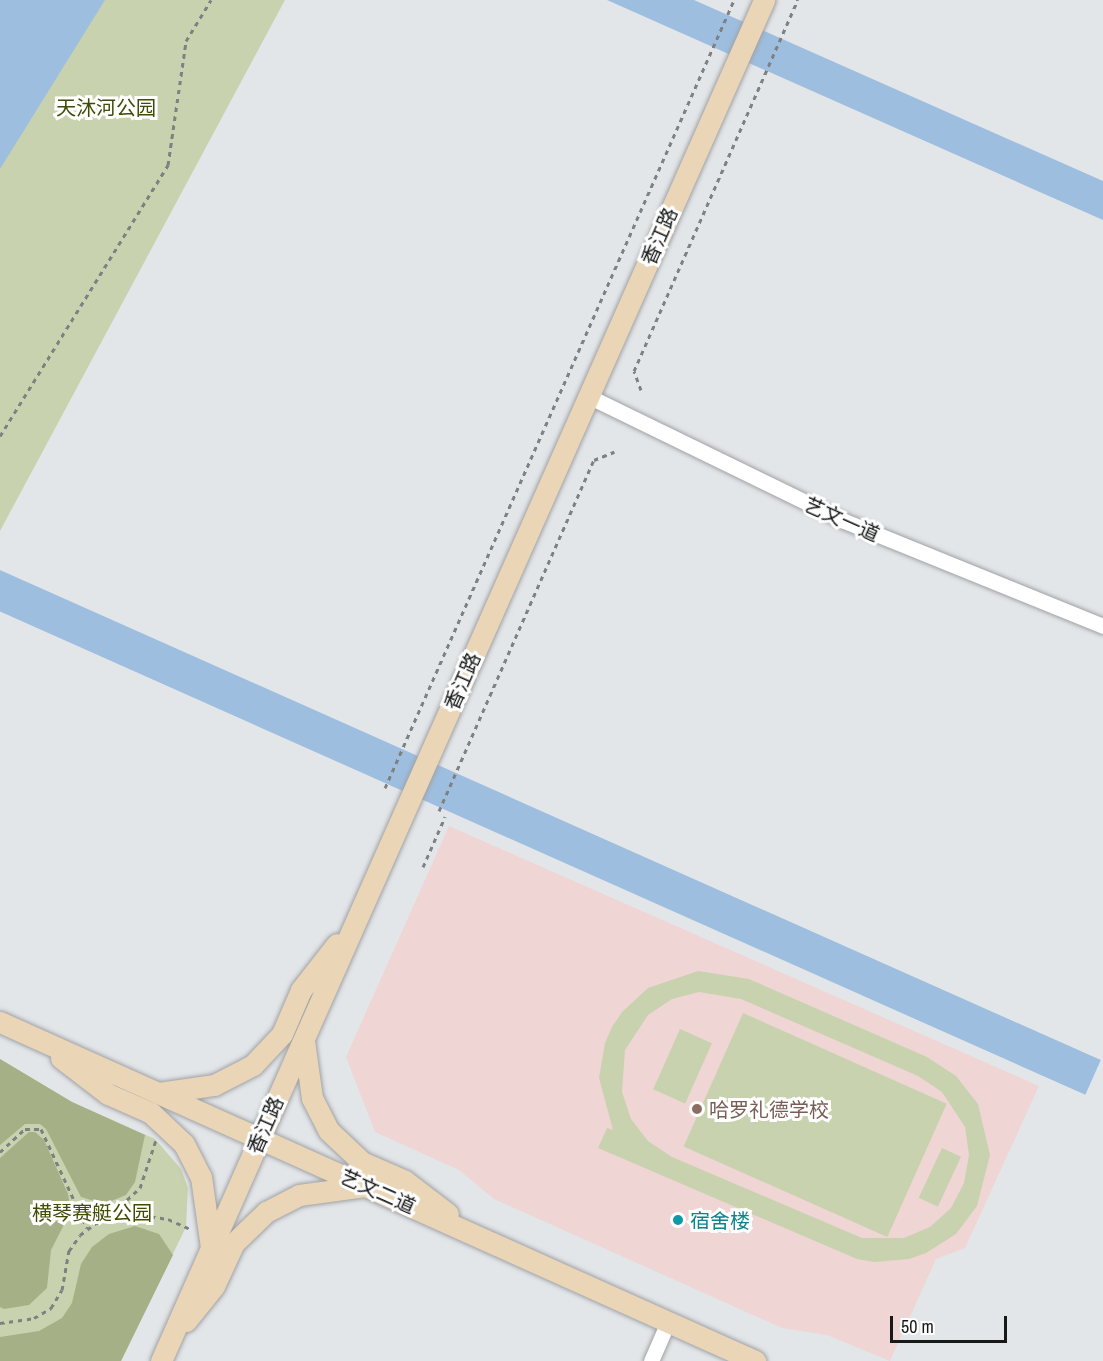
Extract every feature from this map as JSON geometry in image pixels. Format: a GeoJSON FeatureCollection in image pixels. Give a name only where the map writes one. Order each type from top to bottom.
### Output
{"type":"FeatureCollection","features":[{"type":"Feature","properties":{"kind":"main road","name":"香江路"},"geometry":{"type":"LineString","coordinates":[[165,1352],[760,8]]}},
{"type":"Feature","properties":{"kind":"main road"},"geometry":{"type":"LineString","coordinates":[[159,1093],[225,1081],[261,1058],[282,1034],[301,990],[357,918]]}},
{"type":"Feature","properties":{"kind":"main road","name":"艺文二道"},"geometry":{"type":"LineString","coordinates":[[0,1022],[755,1361]]}},
{"type":"Feature","properties":{"kind":"main road"},"geometry":{"type":"LineString","coordinates":[[35,1038],[108,1094],[152,1113],[180,1139],[201,1177],[211,1247]]}},
{"type":"Feature","properties":{"kind":"main road"},"geometry":{"type":"LineString","coordinates":[[303,1039],[312,1098],[338,1141],[362,1162],[405,1180],[477,1236]]}},
{"type":"Feature","properties":{"kind":"main road"},"geometry":{"type":"LineString","coordinates":[[165,1352],[214,1286],[234,1243],[266,1212],[299,1195],[366,1186]]}},
{"type":"Feature","properties":{"kind":"street","name":"艺文一道"},"geometry":{"type":"LineString","coordinates":[[588,396],[842,520],[1103,626]]}},
{"type":"Feature","properties":{"kind":"street"},"geometry":{"type":"LineString","coordinates":[[651,1361],[668,1322]]}},
{"type":"Feature","properties":{"kind":"path"},"geometry":{"type":"LineString","coordinates":[[0,436],[168,165],[186,42],[211,0]]}},
{"type":"Feature","properties":{"kind":"path"},"geometry":{"type":"LineString","coordinates":[[385,788],[734,0]]}},
{"type":"Feature","properties":{"kind":"path"},"geometry":{"type":"LineString","coordinates":[[641,390],[634,370],[798,0]]}},
{"type":"Feature","properties":{"kind":"path"},"geometry":{"type":"LineString","coordinates":[[438,812],[594,460],[614,452]]}},
{"type":"Feature","properties":{"kind":"path"},"geometry":{"type":"LineString","coordinates":[[423,867],[445,817]]}},
{"type":"Feature","properties":{"kind":"path"},"geometry":{"type":"LineString","coordinates":[[0,1152],[26,1129],[41,1130],[87,1228]]}},
{"type":"Feature","properties":{"kind":"path"},"geometry":{"type":"LineString","coordinates":[[0,1323],[34,1318],[51,1308],[62,1290],[69,1251],[87,1228],[105,1219],[140,1188],[157,1135]]}},
{"type":"Feature","properties":{"kind":"path"},"geometry":{"type":"LineString","coordinates":[[105,1219],[155,1216],[180,1222],[190,1229]]}},
{"type":"Feature","properties":{"kind":"shaded area","name":"哈罗礼德学校"},"geometry":{"type":"Polygon","coordinates":[[[449,826],[1039,1086],[965,1248],[936,1259],[890,1361],[827,1335],[782,1328],[494,1199],[459,1170],[375,1132],[346,1057],[449,826]]]}},
{"type":"Feature","properties":{"kind":"green space","name":"天沐河公园"},"geometry":{"type":"Polygon","coordinates":[[[0,0],[285,0],[0,531],[0,0]]]}},
{"type":"Feature","properties":{"kind":"green space"},"geometry":{"type":"Polygon","coordinates":[[[698,971],[749,979],[927,1057],[956,1076],[978,1104],[990,1155],[977,1206],[956,1234],[926,1253],[909,1259],[874,1262],[857,1259],[598,1148],[607,1128],[613,1130],[599,1078],[605,1043],[622,1012],[648,988],[698,971]],[[699,992],[672,999],[648,1015],[625,1050],[622,1092],[631,1119],[648,1141],[672,1157],[862,1238],[904,1238],[930,1227],[951,1208],[964,1183],[969,1155],[965,1127],[942,1092],[918,1076],[741,999],[699,992]]]}},
{"type":"Feature","properties":{"kind":"green space"},"geometry":{"type":"Polygon","coordinates":[[[743,1013],[947,1104],[887,1237],[684,1146],[743,1013]]]}},
{"type":"Feature","properties":{"kind":"green space"},"geometry":{"type":"Polygon","coordinates":[[[680,1029],[712,1043],[685,1104],[653,1089],[680,1029]]]}},
{"type":"Feature","properties":{"kind":"green space","name":"横琴赛艇公园"},"geometry":{"type":"Polygon","coordinates":[[[0,1059],[72,1102],[155,1139],[181,1169],[188,1188],[186,1227],[121,1361],[0,1361],[0,1059]]]}},
{"type":"Feature","properties":{"kind":"green space"},"geometry":{"type":"Polygon","coordinates":[[[0,1059],[72,1102],[145,1135],[135,1182],[126,1195],[104,1204],[81,1197],[46,1129],[40,1124],[25,1124],[0,1145],[0,1059]]]}},
{"type":"Feature","properties":{"kind":"green space"},"geometry":{"type":"Polygon","coordinates":[[[29,1132],[35,1132],[44,1140],[68,1194],[71,1211],[51,1250],[47,1288],[29,1305],[4,1309],[0,1307],[0,1158],[29,1132]]]}},
{"type":"Feature","properties":{"kind":"green space"},"geometry":{"type":"Polygon","coordinates":[[[942,1148],[961,1157],[938,1207],[919,1198],[942,1148]]]}},
{"type":"Feature","properties":{"kind":"green space"},"geometry":{"type":"Polygon","coordinates":[[[135,1226],[159,1234],[173,1255],[121,1361],[0,1361],[0,1337],[39,1331],[62,1318],[72,1303],[81,1264],[92,1247],[109,1234],[135,1226]]]}},
{"type":"Feature","properties":{"kind":"water"},"geometry":{"type":"Polygon","coordinates":[[[0,0],[105,0],[0,169],[0,0]]]}},
{"type":"Feature","properties":{"kind":"water"},"geometry":{"type":"Polygon","coordinates":[[[607,0],[694,0],[1103,181],[1103,220],[607,0]]]}},
{"type":"Feature","properties":{"kind":"water"},"geometry":{"type":"Polygon","coordinates":[[[0,570],[1101,1060],[1085,1095],[0,612],[0,570]]]}},
{"type":"Feature","properties":{"kind":"place","name":"哈罗礼德学校"},"geometry":{"type":"Point","coordinates":[697,1109]}},
{"type":"Feature","properties":{"kind":"place","name":"宿舍楼"},"geometry":{"type":"Point","coordinates":[678,1220]}}]}
